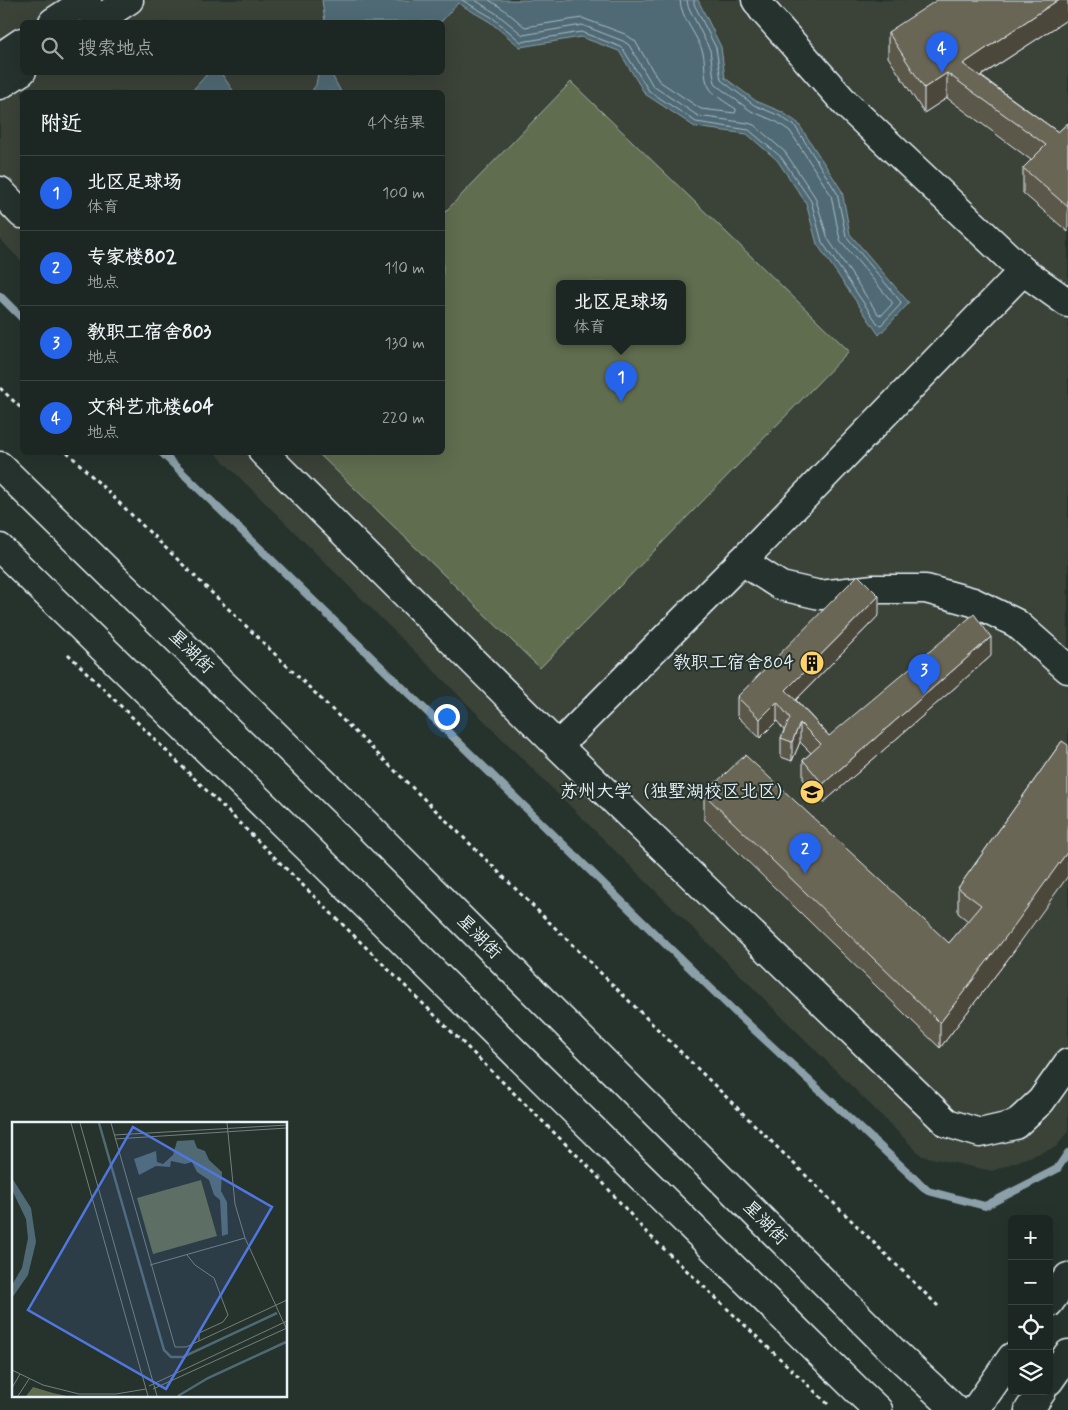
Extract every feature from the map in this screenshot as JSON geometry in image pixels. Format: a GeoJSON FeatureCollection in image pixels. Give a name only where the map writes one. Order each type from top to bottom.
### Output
{"type":"FeatureCollection","features":[{"type":"Feature","properties":{"kind":"main road"},"geometry":{"type":"LineString","coordinates":[[55,20],[87,0]]}},
{"type":"Feature","properties":{"kind":"main road"},"geometry":{"type":"LineString","coordinates":[[98,20],[129,0]]}},
{"type":"Feature","properties":{"kind":"main road"},"geometry":{"type":"LineString","coordinates":[[756,0],[846,104],[1023,271],[1068,303]]}},
{"type":"Feature","properties":{"kind":"main road"},"geometry":{"type":"LineString","coordinates":[[0,57],[20,43]]}},
{"type":"Feature","properties":{"kind":"main road"},"geometry":{"type":"LineString","coordinates":[[0,86],[20,72]]}},
{"type":"Feature","properties":{"kind":"main road"},"geometry":{"type":"LineString","coordinates":[[0,191],[20,212]]}},
{"type":"Feature","properties":{"kind":"main road"},"geometry":{"type":"LineString","coordinates":[[558,746],[742,561],[1023,271]]}},
{"type":"Feature","properties":{"kind":"main road"},"geometry":{"type":"LineString","coordinates":[[266,455],[558,746],[947,1123],[980,1132],[1015,1125],[1041,1101],[1068,1062]]}},
{"type":"Feature","properties":{"kind":"main road","name":"星湖街"},"geometry":{"type":"LineString","coordinates":[[0,466],[357,815],[893,1351],[956,1410]]}},
{"type":"Feature","properties":{"kind":"main road"},"geometry":{"type":"LineString","coordinates":[[0,548],[312,852],[878,1410]]}},
{"type":"Feature","properties":{"kind":"main road"},"geometry":{"type":"LineString","coordinates":[[742,561],[780,586],[820,595],[874,589],[926,589],[973,602],[1016,623],[1068,670]]}},
{"type":"Feature","properties":{"kind":"main road"},"geometry":{"type":"LineString","coordinates":[[1053,1298],[1068,1277]]}},
{"type":"Feature","properties":{"kind":"main road"},"geometry":{"type":"LineString","coordinates":[[1053,1375],[1068,1354]]}},
{"type":"Feature","properties":{"kind":"main road"},"geometry":{"type":"LineString","coordinates":[[975,1410],[1008,1363]]}},
{"type":"Feature","properties":{"kind":"main road"},"geometry":{"type":"LineString","coordinates":[[1029,1410],[1039,1395]]}},
{"type":"Feature","properties":{"kind":"path"},"geometry":{"type":"LineString","coordinates":[[0,388],[20,407]]}},
{"type":"Feature","properties":{"kind":"path"},"geometry":{"type":"LineString","coordinates":[[70,455],[457,831],[938,1306]]}},
{"type":"Feature","properties":{"kind":"path"},"geometry":{"type":"LineString","coordinates":[[64,650],[584,1162],[644,1230],[828,1404]]}},
{"type":"Feature","properties":{"kind":"shaded area","name":"苏州大学（独墅湖校区北区）"},"geometry":{"type":"Polygon","coordinates":[[[0,0],[1068,0],[1068,1132],[1056,1147],[992,1171],[922,1156],[217,455],[445,455],[445,90],[20,90],[20,260],[0,239],[0,0]]]}},
{"type":"Feature","properties":{"kind":"green space"},"geometry":{"type":"Polygon","coordinates":[[[571,82],[849,351],[540,668],[320,455],[445,455],[445,212],[571,82]]]}},
{"type":"Feature","properties":{"kind":"water"},"geometry":{"type":"Polygon","coordinates":[[[322,0],[698,0],[721,47],[725,78],[756,101],[782,112],[798,123],[842,191],[850,234],[909,303],[879,335],[817,244],[806,203],[777,160],[747,134],[695,127],[645,94],[619,51],[581,37],[520,47],[490,22],[458,3],[443,20],[325,20],[322,0]]]}},
{"type":"Feature","properties":{"kind":"water"},"geometry":{"type":"Polygon","coordinates":[[[206,75],[222,75],[233,90],[193,90],[206,75]]]}},
{"type":"Feature","properties":{"kind":"water"},"geometry":{"type":"Polygon","coordinates":[[[318,75],[332,75],[340,90],[312,90],[316,85],[318,75]]]}},
{"type":"Feature","properties":{"kind":"building"},"geometry":{"type":"Polygon","coordinates":[[[937,0],[1058,0],[963,64],[1058,132],[1068,123],[1068,207],[1023,168],[1046,145],[947,73],[924,88],[888,32],[937,0]]]}},
{"type":"Feature","properties":{"kind":"building"},"geometry":{"type":"Polygon","coordinates":[[[858,575],[879,596],[786,690],[829,736],[974,614],[991,637],[823,784],[803,760],[821,744],[800,723],[792,742],[781,738],[790,718],[777,702],[760,719],[737,697],[858,575]]]}},
{"type":"Feature","properties":{"kind":"building"},"geometry":{"type":"Polygon","coordinates":[[[1062,741],[1068,745],[1068,851],[940,1023],[704,794],[745,755],[949,943],[981,905],[958,888],[1062,741]]]}},
{"type":"Feature","properties":{"kind":"waterway"},"geometry":{"type":"LineString","coordinates":[[0,296],[20,316]]}},
{"type":"Feature","properties":{"kind":"waterway"},"geometry":{"type":"LineString","coordinates":[[164,455],[733,1010],[928,1191],[985,1206],[1057,1169],[1068,1153]]}},
{"type":"Feature","properties":{"kind":"place","name":"文科艺术楼604"},"geometry":{"type":"Point","coordinates":[942,73]}},
{"type":"Feature","properties":{"kind":"place","name":"北区足球场"},"geometry":{"type":"Point","coordinates":[621,402]}},
{"type":"Feature","properties":{"kind":"place","name":"教职工宿舍804"},"geometry":{"type":"Point","coordinates":[812,663]}},
{"type":"Feature","properties":{"kind":"place","name":"教职工宿舍803"},"geometry":{"type":"Point","coordinates":[924,695]}},
{"type":"Feature","properties":{"kind":"place","name":"苏州大学（独墅湖校区北区）"},"geometry":{"type":"Point","coordinates":[812,792]}},
{"type":"Feature","properties":{"kind":"place","name":"专家楼802"},"geometry":{"type":"Point","coordinates":[805,874]}}]}
